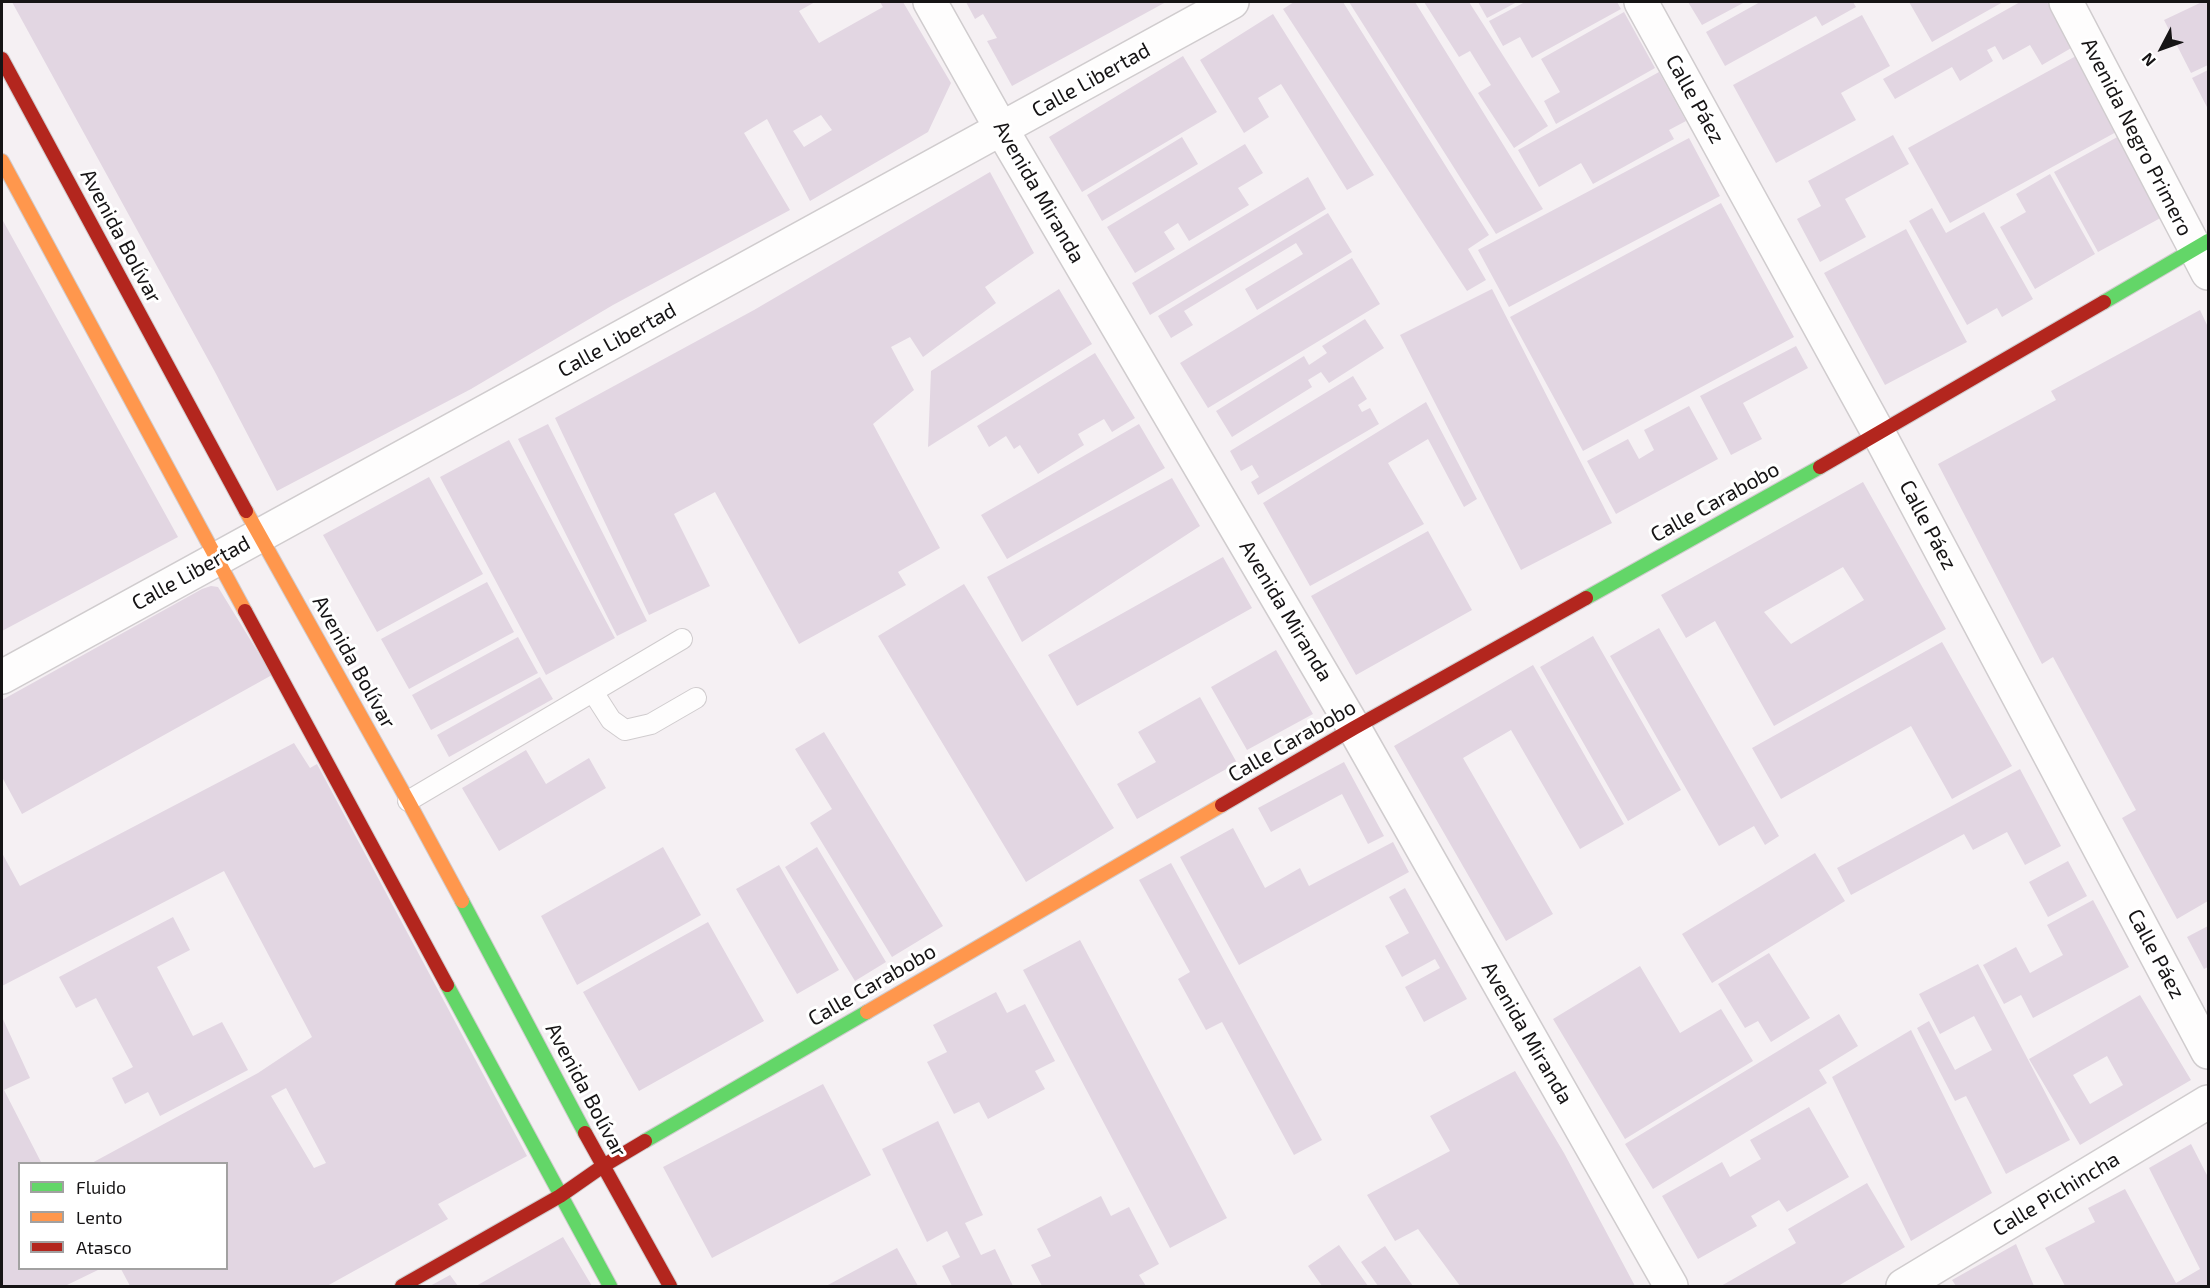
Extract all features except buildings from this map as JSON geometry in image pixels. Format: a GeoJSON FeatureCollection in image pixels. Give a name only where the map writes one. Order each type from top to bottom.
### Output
{"type":"FeatureCollection","features":[{"type":"Feature","properties":{"kind":"main road","name":"Avenida Bolívar"},"geometry":{"type":"LineString","coordinates":[[2,59],[259,535],[408,801],[670,1287]]}},
{"type":"Feature","properties":{"kind":"main road"},"geometry":{"type":"LineString","coordinates":[[2,161],[610,1287]]}},
{"type":"Feature","properties":{"kind":"main road","name":"Calle Carabobo"},"geometry":{"type":"LineString","coordinates":[[402,1287],[560,1196],[603,1166],[1354,728],[2204,254]]}},
{"type":"Feature","properties":{"kind":"street","name":"Avenida Miranda"},"geometry":{"type":"LineString","coordinates":[[930,2],[1002,130],[1354,728],[1671,1287]]}},
{"type":"Feature","properties":{"kind":"street","name":"Calle Libertad"},"geometry":{"type":"LineString","coordinates":[[2,677],[1232,2]]}},
{"type":"Feature","properties":{"kind":"street","name":"Calle Páez"},"geometry":{"type":"LineString","coordinates":[[1641,2],[1879,434],[2208,1052]]}},
{"type":"Feature","properties":{"kind":"street","name":"Avenida Negro Primero"},"geometry":{"type":"LineString","coordinates":[[2066,2],[2204,254]]}},
{"type":"Feature","properties":{"kind":"street","name":"Calle Pichincha"},"geometry":{"type":"LineString","coordinates":[[1903,1287],[2208,1101]]}},
{"type":"Feature","properties":{"kind":"lane"},"geometry":{"type":"LineString","coordinates":[[408,801],[682,639]]}},
{"type":"Feature","properties":{"kind":"lane"},"geometry":{"type":"LineString","coordinates":[[593,692],[611,720],[625,730],[651,724],[696,698]]}},
{"type":"Feature","properties":{"kind":"traffic: fast"},"geometry":{"type":"LineString","coordinates":[[2104,302],[2208,241]]}},
{"type":"Feature","properties":{"kind":"traffic: fast"},"geometry":{"type":"LineString","coordinates":[[1586,598],[1820,467]]}},
{"type":"Feature","properties":{"kind":"traffic: fast"},"geometry":{"type":"LineString","coordinates":[[462,901],[585,1133]]}},
{"type":"Feature","properties":{"kind":"traffic: fast"},"geometry":{"type":"LineString","coordinates":[[447,985],[610,1286]]}},
{"type":"Feature","properties":{"kind":"traffic: fast"},"geometry":{"type":"LineString","coordinates":[[645,1141],[867,1012]]}},
{"type":"Feature","properties":{"kind":"traffic: slow"},"geometry":{"type":"LineString","coordinates":[[2,161],[245,611]]}},
{"type":"Feature","properties":{"kind":"traffic: slow"},"geometry":{"type":"LineString","coordinates":[[246,511],[462,901]]}},
{"type":"Feature","properties":{"kind":"traffic: slow"},"geometry":{"type":"LineString","coordinates":[[867,1012],[1222,805]]}},
{"type":"Feature","properties":{"kind":"traffic: jam"},"geometry":{"type":"LineString","coordinates":[[2,59],[246,511]]}},
{"type":"Feature","properties":{"kind":"traffic: jam"},"geometry":{"type":"LineString","coordinates":[[1820,467],[2104,302]]}},
{"type":"Feature","properties":{"kind":"traffic: jam"},"geometry":{"type":"LineString","coordinates":[[1222,805],[1586,598]]}},
{"type":"Feature","properties":{"kind":"traffic: jam"},"geometry":{"type":"LineString","coordinates":[[245,611],[447,985]]}},
{"type":"Feature","properties":{"kind":"traffic: jam"},"geometry":{"type":"LineString","coordinates":[[585,1133],[670,1286]]}},
{"type":"Feature","properties":{"kind":"traffic: jam"},"geometry":{"type":"LineString","coordinates":[[402,1286],[560,1196],[603,1166],[645,1141]]}}]}
